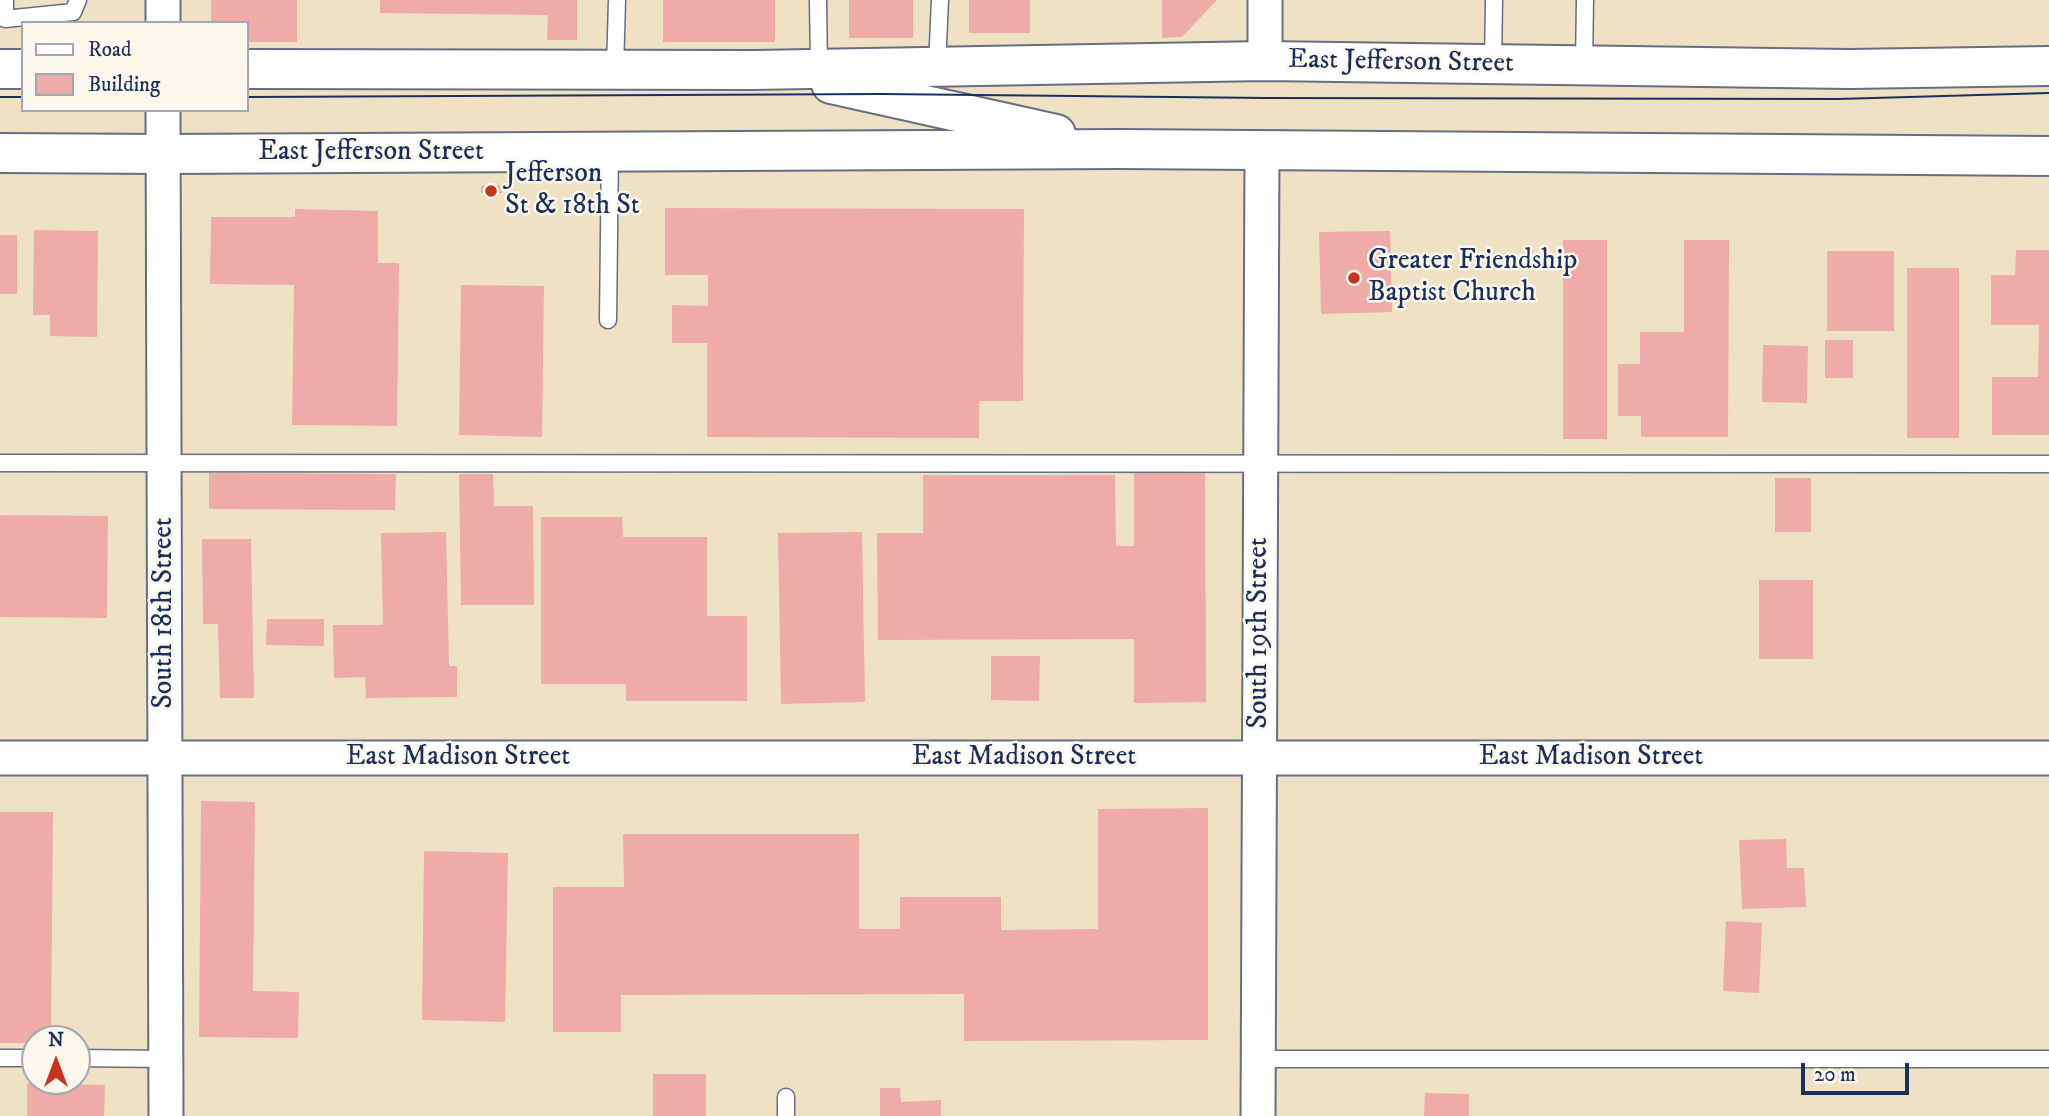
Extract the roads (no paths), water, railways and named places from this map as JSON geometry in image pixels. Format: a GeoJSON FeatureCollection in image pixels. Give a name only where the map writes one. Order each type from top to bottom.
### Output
{"type":"FeatureCollection","features":[{"type":"Feature","properties":{"kind":"main road","name":"East Jefferson Street"},"geometry":{"type":"LineString","coordinates":[[248,69],[753,69],[1265,61],[1849,69],[2049,66]]}},
{"type":"Feature","properties":{"kind":"main road"},"geometry":{"type":"LineString","coordinates":[[0,69],[21,69]]}},
{"type":"Feature","properties":{"kind":"main road","name":"East Jefferson Street"},"geometry":{"type":"LineString","coordinates":[[753,69],[881,94],[1119,149]]}},
{"type":"Feature","properties":{"kind":"main road","name":"East Jefferson Street"},"geometry":{"type":"LineString","coordinates":[[0,153],[1119,149],[2049,156]]}},
{"type":"Feature","properties":{"kind":"street"},"geometry":{"type":"LineString","coordinates":[[163,0],[163,21]]}},
{"type":"Feature","properties":{"kind":"street"},"geometry":{"type":"LineString","coordinates":[[1265,0],[1265,61]]}},
{"type":"Feature","properties":{"kind":"street","name":"South 18th Street"},"geometry":{"type":"LineString","coordinates":[[163,112],[166,1116]]}},
{"type":"Feature","properties":{"kind":"street","name":"South 19th Street"},"geometry":{"type":"LineString","coordinates":[[1258,1116],[1262,151]]}},
{"type":"Feature","properties":{"kind":"street","name":"East Madison Street"},"geometry":{"type":"LineString","coordinates":[[0,758],[2049,758]]}},
{"type":"Feature","properties":{"kind":"lane"},"geometry":{"type":"LineString","coordinates":[[5,0],[5,19],[23,20],[74,12],[78,0]]}},
{"type":"Feature","properties":{"kind":"lane"},"geometry":{"type":"LineString","coordinates":[[615,69],[617,0]]}},
{"type":"Feature","properties":{"kind":"lane"},"geometry":{"type":"LineString","coordinates":[[818,0],[819,68]]}},
{"type":"Feature","properties":{"kind":"lane"},"geometry":{"type":"LineString","coordinates":[[937,66],[940,0]]}},
{"type":"Feature","properties":{"kind":"lane"},"geometry":{"type":"LineString","coordinates":[[1493,64],[1494,0]]}},
{"type":"Feature","properties":{"kind":"lane"},"geometry":{"type":"LineString","coordinates":[[1584,65],[1585,0]]}},
{"type":"Feature","properties":{"kind":"lane"},"geometry":{"type":"LineString","coordinates":[[608,320],[610,151]]}},
{"type":"Feature","properties":{"kind":"lane"},"geometry":{"type":"LineString","coordinates":[[0,463],[2049,464]]}},
{"type":"Feature","properties":{"kind":"lane"},"geometry":{"type":"LineString","coordinates":[[0,1058],[21,1058]]}},
{"type":"Feature","properties":{"kind":"lane"},"geometry":{"type":"LineString","coordinates":[[91,1058],[165,1059]]}},
{"type":"Feature","properties":{"kind":"lane"},"geometry":{"type":"LineString","coordinates":[[1258,1059],[2049,1059]]}},
{"type":"Feature","properties":{"kind":"lane"},"geometry":{"type":"LineString","coordinates":[[786,1097],[786,1116]]}},
{"type":"Feature","properties":{"kind":"tram line"},"geometry":{"type":"LineString","coordinates":[[248,97],[881,94],[1838,99],[2049,93]]}},
{"type":"Feature","properties":{"kind":"tram line"},"geometry":{"type":"LineString","coordinates":[[0,97],[21,97]]}},
{"type":"Feature","properties":{"kind":"place","name":"Jefferson St & 18th St"},"geometry":{"type":"Point","coordinates":[491,191]}},
{"type":"Feature","properties":{"kind":"place","name":"Greater Friendship Baptist Church"},"geometry":{"type":"Point","coordinates":[1354,278]}}]}
